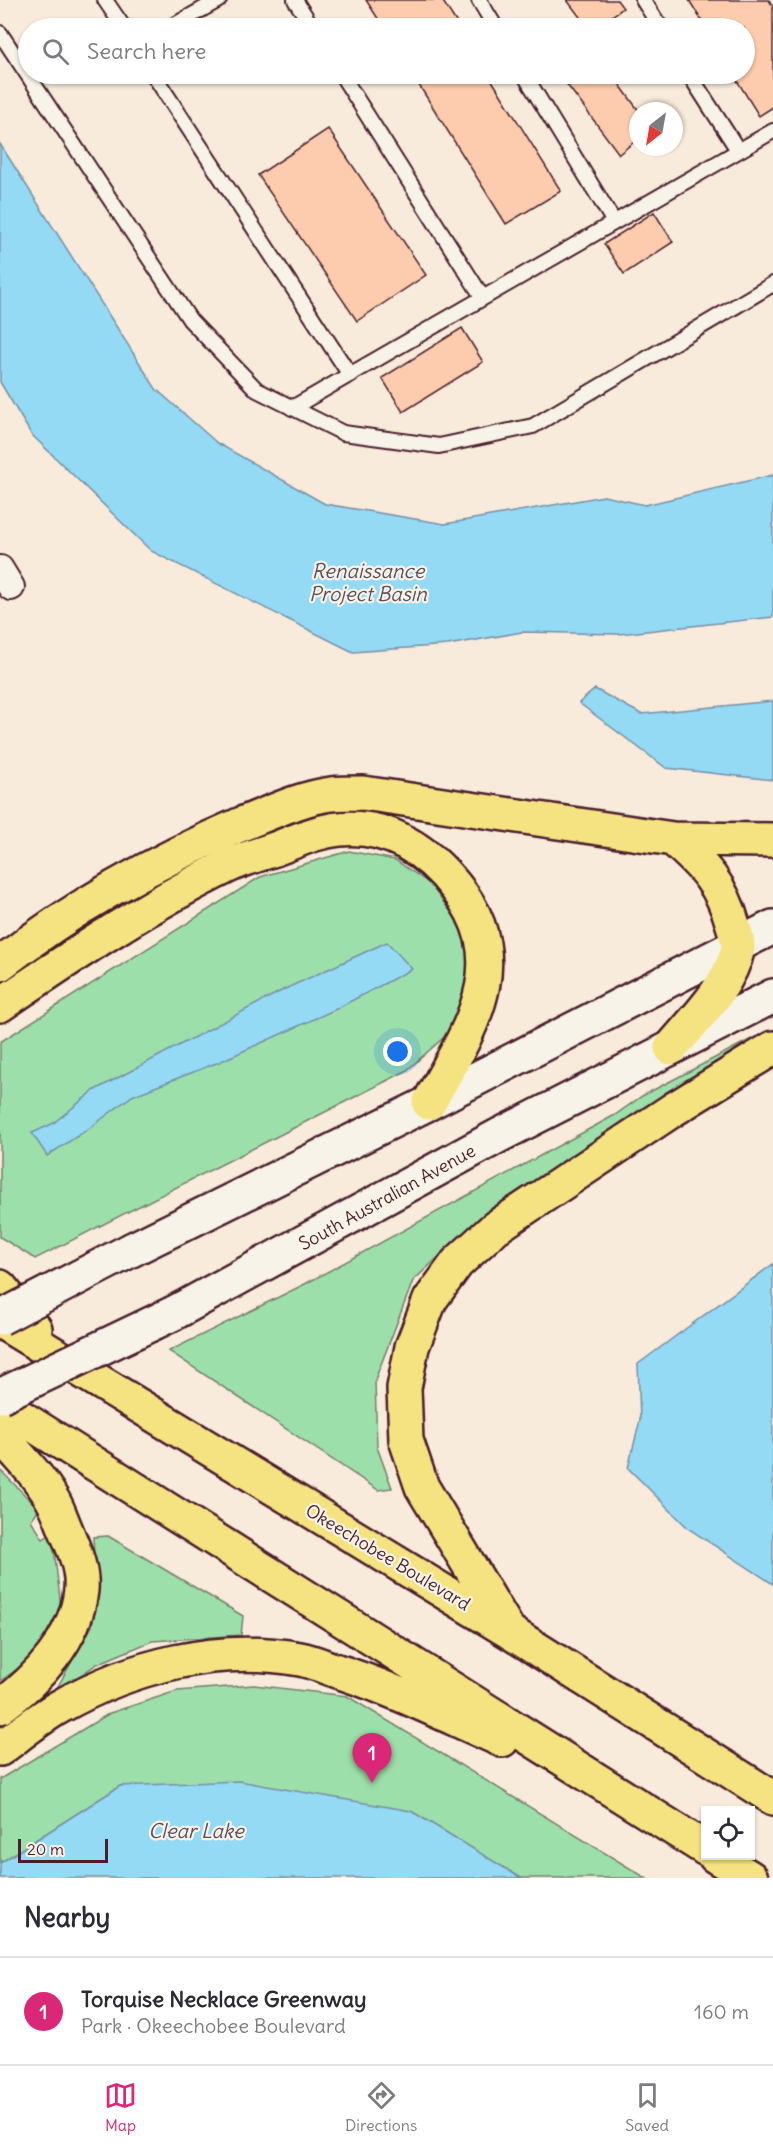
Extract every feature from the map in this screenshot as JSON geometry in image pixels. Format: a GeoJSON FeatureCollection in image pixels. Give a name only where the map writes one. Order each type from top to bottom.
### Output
{"type":"FeatureCollection","features":[{"type":"Feature","properties":{"kind":"main road"},"geometry":{"type":"LineString","coordinates":[[0,964],[42,933],[115,888],[198,843],[287,805],[329,794],[363,793],[673,839],[773,840]]}},
{"type":"Feature","properties":{"kind":"main road"},"geometry":{"type":"LineString","coordinates":[[0,1005],[97,939],[230,865],[317,833],[341,829],[370,830],[400,839],[427,855],[447,875],[466,899],[485,951],[485,980],[477,1010],[429,1102]]}},
{"type":"Feature","properties":{"kind":"main road"},"geometry":{"type":"LineString","coordinates":[[671,1048],[720,988],[738,945],[727,903],[715,882],[699,861],[673,839]]}},
{"type":"Feature","properties":{"kind":"main road"},"geometry":{"type":"LineString","coordinates":[[0,1319],[134,1249],[773,927]]}},
{"type":"Feature","properties":{"kind":"main road","name":"South Australian Avenue"},"geometry":{"type":"LineString","coordinates":[[0,1396],[174,1313],[498,1136],[773,996]]}},
{"type":"Feature","properties":{"kind":"main road"},"geometry":{"type":"LineString","coordinates":[[510,1632],[422,1487],[406,1440],[404,1388],[412,1347],[430,1300],[457,1263],[495,1228],[674,1109],[773,1048]]}},
{"type":"Feature","properties":{"kind":"main road"},"geometry":{"type":"LineString","coordinates":[[0,1287],[57,1356]]}},
{"type":"Feature","properties":{"kind":"main road","name":"Okeechobee Boulevard"},"geometry":{"type":"LineString","coordinates":[[0,1319],[510,1632],[773,1798]]}},
{"type":"Feature","properties":{"kind":"main road"},"geometry":{"type":"LineString","coordinates":[[0,1404],[701,1847]]}},
{"type":"Feature","properties":{"kind":"main road"},"geometry":{"type":"LineString","coordinates":[[0,1435],[52,1499],[77,1558],[81,1588],[76,1614],[60,1646],[40,1673],[0,1707]]}},
{"type":"Feature","properties":{"kind":"main road"},"geometry":{"type":"LineString","coordinates":[[0,1749],[58,1708],[115,1679],[149,1667],[208,1656],[256,1656],[300,1659],[363,1679],[608,1788]]}},
{"type":"Feature","properties":{"kind":"main road"},"geometry":{"type":"LineString","coordinates":[[722,1860],[751,1878]]}},
{"type":"Feature","properties":{"kind":"lane"},"geometry":{"type":"LineString","coordinates":[[105,0],[117,18]]}},
{"type":"Feature","properties":{"kind":"lane"},"geometry":{"type":"LineString","coordinates":[[187,18],[219,0]]}},
{"type":"Feature","properties":{"kind":"lane"},"geometry":{"type":"LineString","coordinates":[[295,0],[307,18]]}},
{"type":"Feature","properties":{"kind":"lane"},"geometry":{"type":"LineString","coordinates":[[479,0],[490,18]]}},
{"type":"Feature","properties":{"kind":"lane"},"geometry":{"type":"LineString","coordinates":[[643,0],[655,18]]}},
{"type":"Feature","properties":{"kind":"lane"},"geometry":{"type":"LineString","coordinates":[[0,33],[18,60]]}},
{"type":"Feature","properties":{"kind":"lane"},"geometry":{"type":"LineString","coordinates":[[34,84],[190,320],[257,390],[343,433],[439,446],[533,426],[773,284]]}},
{"type":"Feature","properties":{"kind":"lane"},"geometry":{"type":"LineString","coordinates":[[160,84],[350,375]]}},
{"type":"Feature","properties":{"kind":"lane"},"geometry":{"type":"LineString","coordinates":[[347,84],[483,298]]}},
{"type":"Feature","properties":{"kind":"lane"},"geometry":{"type":"LineString","coordinates":[[530,84],[614,222]]}},
{"type":"Feature","properties":{"kind":"lane"},"geometry":{"type":"LineString","coordinates":[[695,84],[738,150]]}},
{"type":"Feature","properties":{"kind":"lane"},"geometry":{"type":"LineString","coordinates":[[292,408],[773,131]]}},
{"type":"Feature","properties":{"kind":"green space"},"geometry":{"type":"Polygon","coordinates":[[[349,851],[395,860],[430,884],[462,927],[471,972],[451,1031],[406,1071],[35,1259],[0,1237],[0,1042],[260,877],[349,851]]]}},
{"type":"Feature","properties":{"kind":"green space"},"geometry":{"type":"Polygon","coordinates":[[[755,1037],[486,1212],[413,1281],[375,1380],[377,1447],[392,1488],[378,1490],[169,1351],[305,1284],[615,1115],[642,1096],[755,1037]]]}},
{"type":"Feature","properties":{"kind":"green space"},"geometry":{"type":"Polygon","coordinates":[[[0,1470],[39,1509],[31,1520],[43,1539],[52,1533],[61,1607],[32,1659],[0,1681],[0,1470]]]}},
{"type":"Feature","properties":{"kind":"green space"},"geometry":{"type":"Polygon","coordinates":[[[108,1536],[243,1616],[241,1635],[152,1641],[97,1664],[54,1693],[92,1626],[95,1580],[93,1537],[108,1536]]]}},
{"type":"Feature","properties":{"kind":"green space"},"geometry":{"type":"Polygon","coordinates":[[[254,1685],[347,1696],[646,1878],[521,1878],[411,1811],[120,1786],[0,1863],[0,1779],[110,1713],[177,1691],[254,1685]]]}},
{"type":"Feature","properties":{"kind":"water","name":"Renaissance Project Basin"},"geometry":{"type":"Polygon","coordinates":[[[0,144],[156,389],[217,443],[325,504],[445,524],[604,496],[645,505],[773,475],[773,617],[619,634],[522,632],[448,645],[353,652],[151,551],[31,434],[0,382],[0,144]]]}},
{"type":"Feature","properties":{"kind":"water"},"geometry":{"type":"Polygon","coordinates":[[[595,689],[641,714],[773,701],[773,780],[666,768],[579,703],[595,689]]]}},
{"type":"Feature","properties":{"kind":"water"},"geometry":{"type":"Polygon","coordinates":[[[387,942],[412,969],[334,1010],[219,1062],[132,1096],[90,1128],[47,1156],[32,1133],[52,1124],[95,1090],[285,989],[387,942]]]}},
{"type":"Feature","properties":{"kind":"water"},"geometry":{"type":"Polygon","coordinates":[[[773,1264],[773,1584],[689,1529],[628,1468],[640,1420],[638,1364],[773,1264]]]}},
{"type":"Feature","properties":{"kind":"water","name":"Clear Lake"},"geometry":{"type":"Polygon","coordinates":[[[239,1781],[411,1811],[521,1878],[0,1878],[0,1863],[120,1786],[239,1781]]]}},
{"type":"Feature","properties":{"kind":"building"},"geometry":{"type":"Polygon","coordinates":[[[366,0],[442,0],[454,18],[378,18],[366,0]]]}},
{"type":"Feature","properties":{"kind":"building"},"geometry":{"type":"Polygon","coordinates":[[[567,0],[617,0],[623,8],[609,18],[581,18],[567,0]]]}},
{"type":"Feature","properties":{"kind":"building"},"geometry":{"type":"Polygon","coordinates":[[[689,0],[769,0],[773,7],[773,107],[759,116],[739,84],[755,84],[755,18],[700,18],[689,0]]]}},
{"type":"Feature","properties":{"kind":"building"},"geometry":{"type":"Polygon","coordinates":[[[418,84],[494,84],[561,191],[506,224],[418,84]]]}},
{"type":"Feature","properties":{"kind":"building"},"geometry":{"type":"Polygon","coordinates":[[[566,84],[619,84],[632,102],[629,102],[629,146],[619,154],[566,84]]]}},
{"type":"Feature","properties":{"kind":"building"},"geometry":{"type":"Polygon","coordinates":[[[328,129],[426,275],[357,321],[258,175],[328,129]]]}},
{"type":"Feature","properties":{"kind":"building"},"geometry":{"type":"Polygon","coordinates":[[[654,212],[673,242],[624,274],[604,244],[654,212]]]}},
{"type":"Feature","properties":{"kind":"building"},"geometry":{"type":"Polygon","coordinates":[[[462,328],[483,362],[403,412],[382,378],[462,328]]]}},
{"type":"Feature","properties":{"kind":"place","name":"Torquise Necklace Greenway"},"geometry":{"type":"Point","coordinates":[372,1783]}}]}
